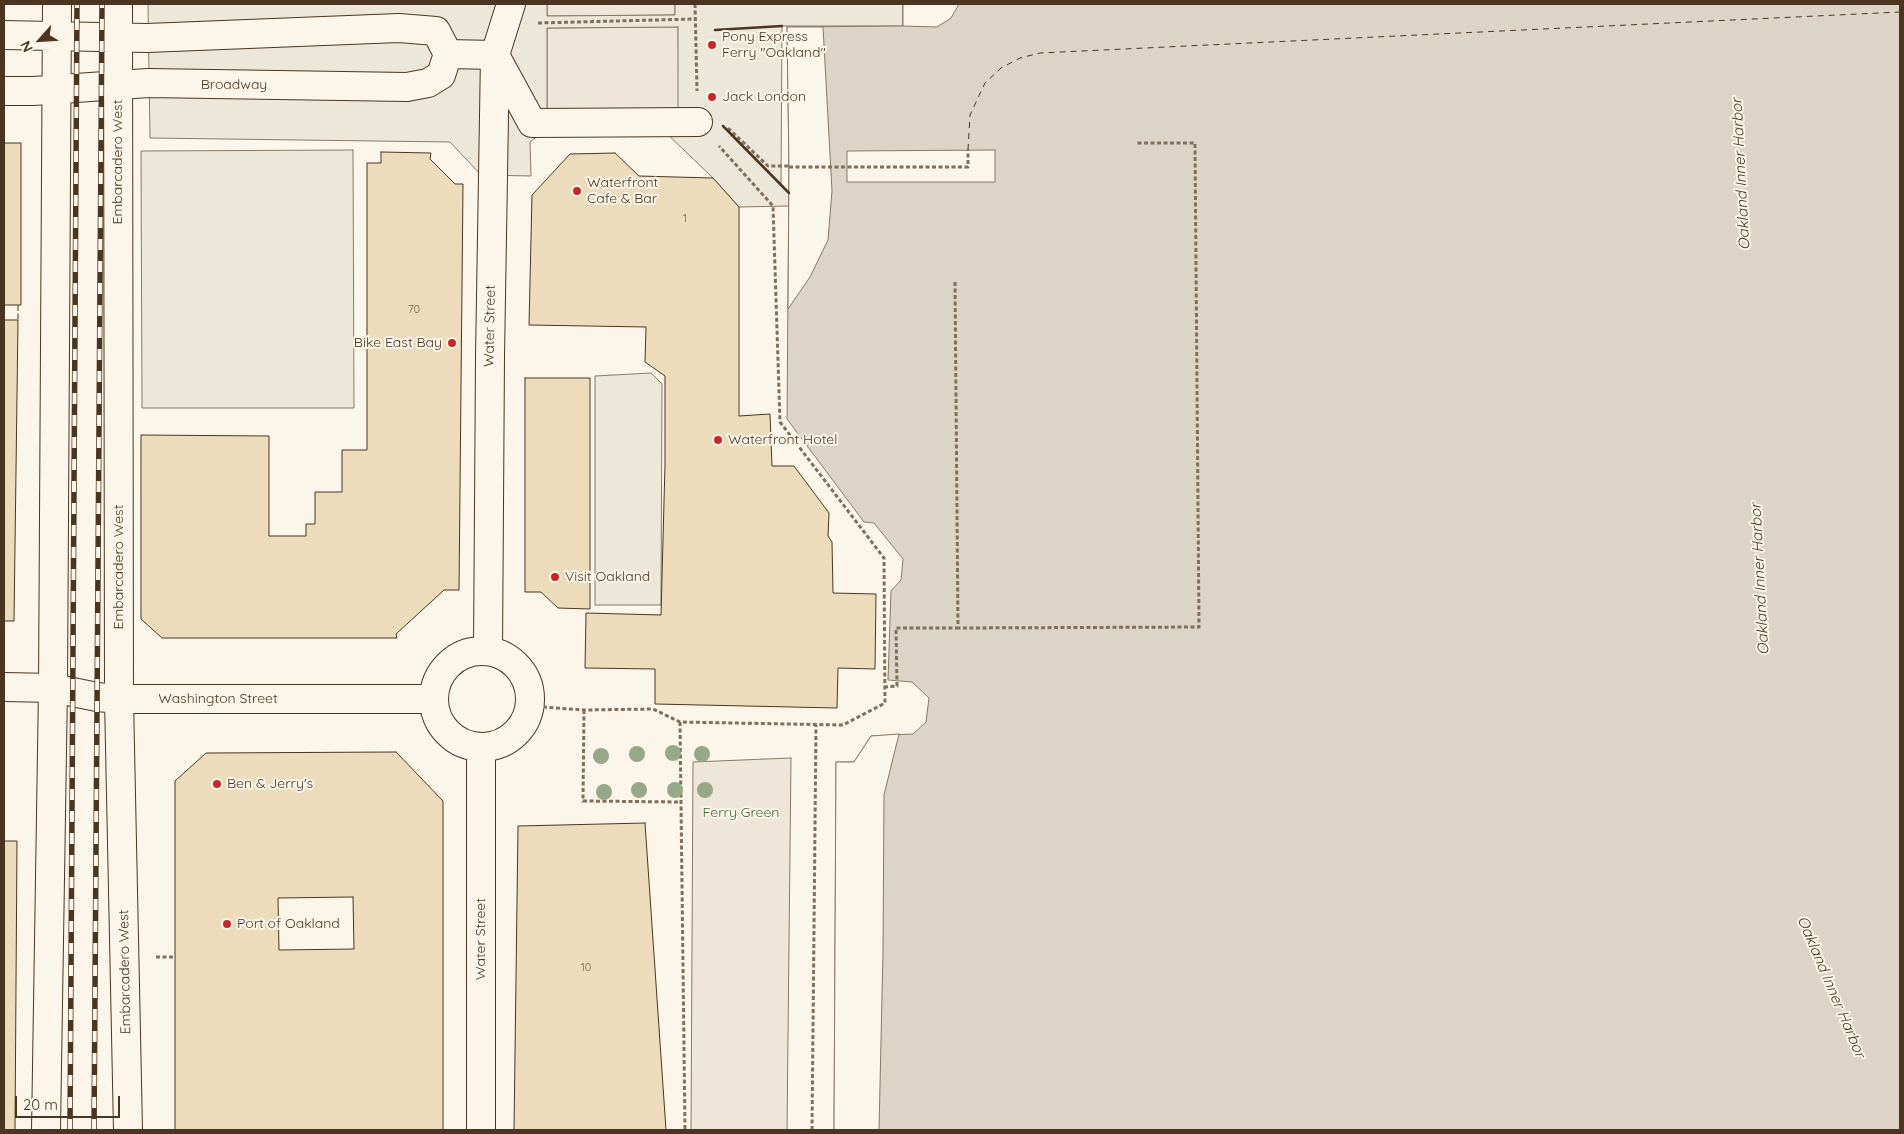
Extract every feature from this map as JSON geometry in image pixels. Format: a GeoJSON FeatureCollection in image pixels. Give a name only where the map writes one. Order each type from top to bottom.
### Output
{"type":"FeatureCollection","features":[{"type":"Feature","properties":{"kind":"street"},"geometry":{"type":"LineString","coordinates":[[46,1130],[53,688],[57,4]]}},
{"type":"Feature","properties":{"kind":"street","name":"Embarcadero West"},"geometry":{"type":"LineString","coordinates":[[118,4],[119,699],[128,1130]]}},
{"type":"Feature","properties":{"kind":"street","name":"Water Street"},"geometry":{"type":"LineString","coordinates":[[488,651],[495,55],[508,14]]}},
{"type":"Feature","properties":{"kind":"street"},"geometry":{"type":"LineString","coordinates":[[4,35],[160,37],[399,28],[436,31],[448,54],[495,55],[532,123],[698,122]]}},
{"type":"Feature","properties":{"kind":"street","name":"Broadway"},"geometry":{"type":"LineString","coordinates":[[4,91],[148,83],[407,87],[428,84],[441,75],[448,54]]}},
{"type":"Feature","properties":{"kind":"street"},"geometry":{"type":"LineString","coordinates":[[474,651],[488,651],[502,655],[515,664],[525,676],[530,691],[530,706],[522,725],[508,740],[495,746],[481,747],[466,744],[453,738],[443,727],[436,714],[434,699],[441,673],[450,663],[474,651]]}},
{"type":"Feature","properties":{"kind":"street","name":"Washington Street"},"geometry":{"type":"LineString","coordinates":[[4,687],[53,688],[97,697],[119,699],[434,699]]}},
{"type":"Feature","properties":{"kind":"street","name":"Water Street"},"geometry":{"type":"LineString","coordinates":[[481,747],[481,1130]]}},
{"type":"Feature","properties":{"kind":"path"},"geometry":{"type":"LineString","coordinates":[[530,706],[584,710],[653,709],[680,722],[843,726],[885,703],[884,558],[780,422],[772,206],[698,122],[695,4]]}},
{"type":"Feature","properties":{"kind":"path"},"geometry":{"type":"LineString","coordinates":[[508,14],[695,19]]}},
{"type":"Feature","properties":{"kind":"path"},"geometry":{"type":"LineString","coordinates":[[725,126],[768,166],[847,168],[968,167],[968,150]]}},
{"type":"Feature","properties":{"kind":"path"},"geometry":{"type":"LineString","coordinates":[[884,686],[897,686],[896,628],[1199,627],[1195,143],[1137,143]]}},
{"type":"Feature","properties":{"kind":"path"},"geometry":{"type":"LineString","coordinates":[[789,166],[847,168]]}},
{"type":"Feature","properties":{"kind":"path"},"geometry":{"type":"LineString","coordinates":[[955,282],[958,628]]}},
{"type":"Feature","properties":{"kind":"path"},"geometry":{"type":"LineString","coordinates":[[584,710],[583,801],[681,802]]}},
{"type":"Feature","properties":{"kind":"path"},"geometry":{"type":"LineString","coordinates":[[680,722],[685,1130]]}},
{"type":"Feature","properties":{"kind":"path"},"geometry":{"type":"LineString","coordinates":[[812,1130],[816,725]]}},
{"type":"Feature","properties":{"kind":"path"},"geometry":{"type":"LineString","coordinates":[[156,957],[175,957]]}},
{"type":"Feature","properties":{"kind":"green space"},"geometry":{"type":"Polygon","coordinates":[[[547,4],[675,4],[675,15],[547,16],[547,4]]]}},
{"type":"Feature","properties":{"kind":"green space"},"geometry":{"type":"Polygon","coordinates":[[[678,27],[679,109],[547,110],[547,28],[678,27]]]}},
{"type":"Feature","properties":{"kind":"green space","name":"Ferry Green"},"geometry":{"type":"Polygon","coordinates":[[[791,758],[787,1130],[691,1130],[693,762],[791,758]]]}},
{"type":"Feature","properties":{"kind":"shaded area"},"geometry":{"type":"Polygon","coordinates":[[[148,4],[547,4],[547,16],[675,15],[675,4],[903,4],[903,26],[782,26],[781,184],[789,193],[789,206],[739,207],[713,178],[660,127],[546,129],[530,142],[531,176],[481,175],[450,142],[150,138],[148,4]],[[678,27],[547,28],[547,109],[678,109],[678,27]]]}},
{"type":"Feature","properties":{"kind":"shaded area"},"geometry":{"type":"Polygon","coordinates":[[[353,150],[354,408],[142,408],[141,151],[353,150]]]}},
{"type":"Feature","properties":{"kind":"shaded area"},"geometry":{"type":"Polygon","coordinates":[[[651,373],[662,384],[661,605],[595,605],[595,376],[651,373]]]}},
{"type":"Feature","properties":{"kind":"water","name":"Oakland Inner Harbor"},"geometry":{"type":"Polygon","coordinates":[[[903,4],[1900,4],[1900,1130],[834,1130],[836,762],[854,762],[871,736],[913,734],[926,722],[929,698],[912,682],[888,680],[891,591],[901,580],[903,559],[874,523],[864,522],[787,419],[789,167],[787,27],[903,26],[903,4]]]}},
{"type":"Feature","properties":{"kind":"pier"},"geometry":{"type":"Polygon","coordinates":[[[903,4],[958,4],[958,6],[951,18],[937,27],[903,26],[903,4]]]}},
{"type":"Feature","properties":{"kind":"pier"},"geometry":{"type":"Polygon","coordinates":[[[787,27],[823,27],[832,191],[828,240],[810,277],[788,309],[789,167],[787,27]]]}},
{"type":"Feature","properties":{"kind":"pier"},"geometry":{"type":"Polygon","coordinates":[[[995,150],[995,182],[847,182],[847,151],[995,150]]]}},
{"type":"Feature","properties":{"kind":"pier"},"geometry":{"type":"Polygon","coordinates":[[[899,734],[884,795],[879,1130],[834,1130],[836,762],[854,762],[871,736],[899,734]]]}},
{"type":"Feature","properties":{"kind":"building"},"geometry":{"type":"Polygon","coordinates":[[[4,143],[21,143],[21,305],[4,305],[4,143]]]}},
{"type":"Feature","properties":{"kind":"building"},"geometry":{"type":"Polygon","coordinates":[[[381,152],[431,153],[430,159],[455,184],[463,184],[459,590],[444,590],[396,634],[397,638],[162,638],[141,619],[141,435],[269,436],[269,536],[306,536],[306,524],[315,524],[315,492],[342,492],[342,450],[367,450],[367,163],[381,163],[381,152]]]}},
{"type":"Feature","properties":{"kind":"building","name":"Waterfront Hotel"},"geometry":{"type":"Polygon","coordinates":[[[615,153],[639,176],[713,178],[739,207],[739,416],[770,414],[772,466],[794,466],[829,513],[828,536],[832,542],[833,593],[876,594],[875,669],[838,668],[837,708],[655,704],[655,669],[585,668],[586,613],[661,615],[665,376],[645,362],[646,327],[529,325],[532,195],[570,154],[615,153]]]}},
{"type":"Feature","properties":{"kind":"building"},"geometry":{"type":"Polygon","coordinates":[[[4,320],[18,320],[14,621],[4,621],[4,320]]]}},
{"type":"Feature","properties":{"kind":"building"},"geometry":{"type":"Polygon","coordinates":[[[525,378],[590,378],[590,609],[558,608],[541,592],[525,592],[525,378]]]}},
{"type":"Feature","properties":{"kind":"building","name":"Port of Oakland"},"geometry":{"type":"Polygon","coordinates":[[[396,752],[443,801],[443,1130],[175,1130],[175,781],[206,753],[396,752]],[[353,897],[278,898],[279,950],[354,949],[353,897]]]}},
{"type":"Feature","properties":{"kind":"building"},"geometry":{"type":"Polygon","coordinates":[[[645,823],[666,1130],[514,1130],[518,826],[645,823]]]}},
{"type":"Feature","properties":{"kind":"building"},"geometry":{"type":"Polygon","coordinates":[[[4,841],[17,841],[15,1130],[4,1130],[4,841]]]}},
{"type":"Feature","properties":{"kind":"ferry route"},"geometry":{"type":"LineString","coordinates":[[968,150],[970,115],[985,83],[1001,68],[1020,58],[1040,53],[1900,12]]}},
{"type":"Feature","properties":{"kind":"railway"},"geometry":{"type":"LineString","coordinates":[[70,1130],[77,4]]}},
{"type":"Feature","properties":{"kind":"railway"},"geometry":{"type":"LineString","coordinates":[[94,1130],[102,4]]}},
{"type":"Feature","properties":{"kind":"fence"},"geometry":{"type":"LineString","coordinates":[[18,305],[18,320]]}},
{"type":"Feature","properties":{"kind":"wall"},"geometry":{"type":"LineString","coordinates":[[715,30],[782,26]]}},
{"type":"Feature","properties":{"kind":"wall"},"geometry":{"type":"LineString","coordinates":[[723,126],[789,193]]}},
{"type":"Feature","properties":{"kind":"place","name":"Pony Express Ferry \"Oakland\""},"geometry":{"type":"Point","coordinates":[712,45]}},
{"type":"Feature","properties":{"kind":"place","name":"Jack London"},"geometry":{"type":"Point","coordinates":[712,97]}},
{"type":"Feature","properties":{"kind":"place","name":"Waterfront Cafe & Bar"},"geometry":{"type":"Point","coordinates":[577,191]}},
{"type":"Feature","properties":{"kind":"place","name":"Bike East Bay"},"geometry":{"type":"Point","coordinates":[452,343]}},
{"type":"Feature","properties":{"kind":"place","name":"Waterfront Hotel"},"geometry":{"type":"Point","coordinates":[718,440]}},
{"type":"Feature","properties":{"kind":"place","name":"Visit Oakland"},"geometry":{"type":"Point","coordinates":[555,577]}},
{"type":"Feature","properties":{"kind":"place","name":"Ben & Jerry's"},"geometry":{"type":"Point","coordinates":[217,784]}},
{"type":"Feature","properties":{"kind":"place","name":"Port of Oakland"},"geometry":{"type":"Point","coordinates":[227,924]}}]}
